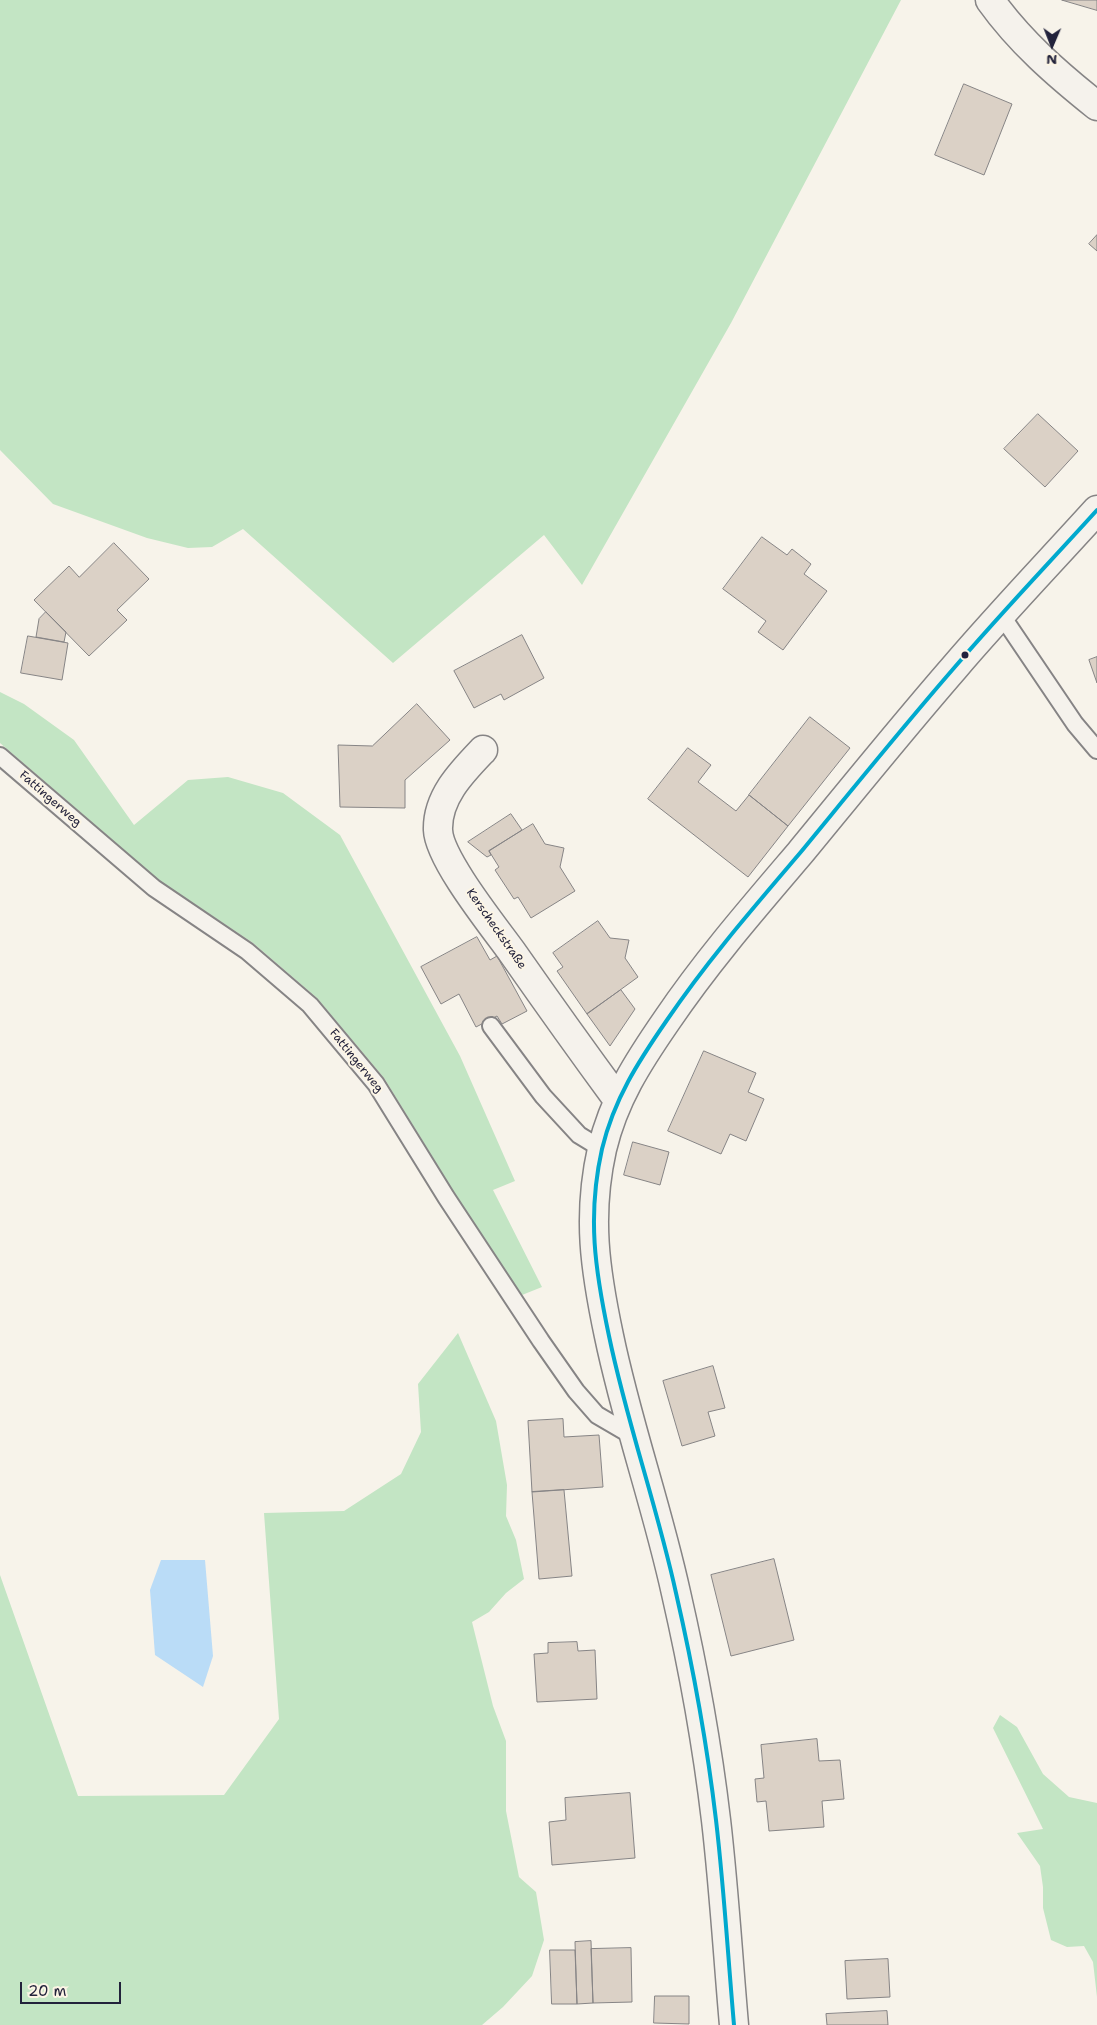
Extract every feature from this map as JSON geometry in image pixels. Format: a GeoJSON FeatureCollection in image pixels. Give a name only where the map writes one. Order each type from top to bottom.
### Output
{"type":"FeatureCollection","features":[{"type":"Feature","properties":{"kind":"street"},"geometry":{"type":"LineString","coordinates":[[990,0],[1018,36],[1041,60],[1097,106]]}},
{"type":"Feature","properties":{"kind":"street"},"geometry":{"type":"LineString","coordinates":[[734,2025],[715,1816],[694,1686],[676,1592],[633,1436],[597,1281],[594,1251],[595,1204],[602,1150],[618,1100],[643,1056],[721,947],[949,674],[1097,510]]}},
{"type":"Feature","properties":{"kind":"street","name":"Kerscheckstraße"},"geometry":{"type":"LineString","coordinates":[[483,750],[458,776],[447,796],[439,818],[438,833],[458,877],[618,1100]]}},
{"type":"Feature","properties":{"kind":"lane"},"geometry":{"type":"LineString","coordinates":[[1002,616],[1075,724],[1097,750]]}},
{"type":"Feature","properties":{"kind":"lane","name":"Fattingerweg"},"geometry":{"type":"LineString","coordinates":[[0,756],[154,888],[246,951],[310,1005],[376,1084],[446,1197],[541,1342],[576,1391],[601,1418],[633,1436]]}},
{"type":"Feature","properties":{"kind":"lane"},"geometry":{"type":"LineString","coordinates":[[492,1026],[543,1096],[579,1135],[602,1150]]}},
{"type":"Feature","properties":{"kind":"green space"},"geometry":{"type":"Polygon","coordinates":[[[0,0],[901,0],[731,323],[582,585],[544,535],[393,663],[243,529],[212,547],[188,548],[147,538],[53,504],[0,450],[0,0]]]}},
{"type":"Feature","properties":{"kind":"green space"},"geometry":{"type":"Polygon","coordinates":[[[0,692],[24,704],[74,740],[134,825],[188,780],[228,777],[283,793],[340,835],[460,1056],[515,1181],[493,1190],[542,1287],[522,1295],[454,1192],[384,1078],[317,998],[253,943],[160,881],[0,743],[0,692]]]}},
{"type":"Feature","properties":{"kind":"green space"},"geometry":{"type":"Polygon","coordinates":[[[458,1333],[496,1421],[507,1485],[506,1516],[516,1540],[524,1579],[506,1593],[489,1612],[472,1622],[493,1706],[506,1741],[506,1811],[519,1877],[536,1892],[544,1940],[532,1976],[503,2007],[482,2025],[0,2025],[0,1575],[78,1796],[224,1795],[279,1719],[264,1513],[344,1511],[401,1474],[421,1432],[418,1384],[458,1333]]]}},
{"type":"Feature","properties":{"kind":"green space"},"geometry":{"type":"Polygon","coordinates":[[[1000,1715],[1017,1727],[1043,1774],[1069,1797],[1097,1803],[1097,1997],[1093,1962],[1084,1946],[1067,1947],[1051,1940],[1043,1908],[1040,1866],[1017,1833],[1043,1829],[993,1728],[1000,1715]]]}},
{"type":"Feature","properties":{"kind":"water"},"geometry":{"type":"Polygon","coordinates":[[[161,1560],[205,1560],[213,1656],[203,1687],[155,1655],[150,1590],[161,1560]]]}},
{"type":"Feature","properties":{"kind":"building"},"geometry":{"type":"Polygon","coordinates":[[[1062,0],[1097,0],[1097,10],[1062,0]]]}},
{"type":"Feature","properties":{"kind":"building"},"geometry":{"type":"Polygon","coordinates":[[[964,84],[1012,104],[984,175],[935,155],[964,84]]]}},
{"type":"Feature","properties":{"kind":"building"},"geometry":{"type":"Polygon","coordinates":[[[1097,235],[1097,251],[1089,244],[1097,235]]]}},
{"type":"Feature","properties":{"kind":"building"},"geometry":{"type":"Polygon","coordinates":[[[1038,414],[1078,451],[1045,487],[1004,449],[1038,414]]]}},
{"type":"Feature","properties":{"kind":"building"},"geometry":{"type":"Polygon","coordinates":[[[762,537],[787,555],[792,549],[811,564],[804,574],[827,591],[783,650],[758,632],[766,621],[723,589],[762,537]]]}},
{"type":"Feature","properties":{"kind":"building"},"geometry":{"type":"Polygon","coordinates":[[[114,543],[149,579],[117,610],[127,620],[89,656],[34,600],[69,566],[79,577],[114,543]]]}},
{"type":"Feature","properties":{"kind":"building"},"geometry":{"type":"Polygon","coordinates":[[[46,612],[66,632],[64,642],[36,637],[39,619],[46,612]]]}},
{"type":"Feature","properties":{"kind":"building"},"geometry":{"type":"Polygon","coordinates":[[[522,635],[544,678],[504,700],[501,694],[474,708],[454,671],[522,635]]]}},
{"type":"Feature","properties":{"kind":"building"},"geometry":{"type":"Polygon","coordinates":[[[28,636],[68,643],[62,680],[21,673],[28,636]]]}},
{"type":"Feature","properties":{"kind":"building"},"geometry":{"type":"Polygon","coordinates":[[[1097,657],[1097,683],[1089,660],[1097,657]]]}},
{"type":"Feature","properties":{"kind":"building"},"geometry":{"type":"Polygon","coordinates":[[[417,704],[450,740],[405,780],[405,808],[340,807],[338,745],[372,746],[417,704]]]}},
{"type":"Feature","properties":{"kind":"building"},"geometry":{"type":"Polygon","coordinates":[[[810,717],[850,748],[788,826],[749,795],[810,717]]]}},
{"type":"Feature","properties":{"kind":"building"},"geometry":{"type":"Polygon","coordinates":[[[688,748],[711,765],[698,782],[736,811],[749,795],[788,826],[748,877],[648,799],[688,748]]]}},
{"type":"Feature","properties":{"kind":"building"},"geometry":{"type":"Polygon","coordinates":[[[511,814],[522,830],[489,851],[491,855],[487,857],[468,842],[511,814]]]}},
{"type":"Feature","properties":{"kind":"building"},"geometry":{"type":"Polygon","coordinates":[[[533,824],[545,844],[564,848],[560,867],[575,891],[531,918],[518,897],[514,899],[495,870],[499,867],[489,851],[533,824]]]}},
{"type":"Feature","properties":{"kind":"building"},"geometry":{"type":"Polygon","coordinates":[[[598,921],[610,938],[629,940],[625,958],[638,977],[587,1014],[557,971],[563,967],[553,953],[598,921]]]}},
{"type":"Feature","properties":{"kind":"building"},"geometry":{"type":"Polygon","coordinates":[[[477,937],[490,960],[497,956],[527,1011],[502,1024],[497,1016],[476,1027],[459,994],[441,1004],[421,967],[477,937]]]}},
{"type":"Feature","properties":{"kind":"building"},"geometry":{"type":"Polygon","coordinates":[[[621,990],[635,1009],[610,1046],[587,1014],[621,990]]]}},
{"type":"Feature","properties":{"kind":"building"},"geometry":{"type":"Polygon","coordinates":[[[704,1051],[756,1073],[748,1092],[764,1099],[746,1141],[730,1134],[721,1154],[668,1131],[704,1051]]]}},
{"type":"Feature","properties":{"kind":"building"},"geometry":{"type":"Polygon","coordinates":[[[633,1142],[669,1152],[660,1185],[624,1175],[633,1142]]]}},
{"type":"Feature","properties":{"kind":"building"},"geometry":{"type":"Polygon","coordinates":[[[713,1366],[725,1408],[708,1412],[715,1436],[682,1446],[663,1381],[713,1366]]]}},
{"type":"Feature","properties":{"kind":"building"},"geometry":{"type":"Polygon","coordinates":[[[563,1419],[564,1437],[599,1435],[603,1487],[532,1492],[528,1421],[563,1419]]]}},
{"type":"Feature","properties":{"kind":"building"},"geometry":{"type":"Polygon","coordinates":[[[564,1490],[572,1576],[539,1579],[532,1492],[564,1490]]]}},
{"type":"Feature","properties":{"kind":"building"},"geometry":{"type":"Polygon","coordinates":[[[774,1559],[794,1640],[731,1656],[711,1575],[774,1559]]]}},
{"type":"Feature","properties":{"kind":"building"},"geometry":{"type":"Polygon","coordinates":[[[577,1642],[578,1651],[595,1650],[597,1699],[537,1702],[534,1654],[548,1653],[548,1643],[577,1642]]]}},
{"type":"Feature","properties":{"kind":"building"},"geometry":{"type":"Polygon","coordinates":[[[817,1739],[819,1761],[840,1760],[844,1799],[822,1801],[824,1827],[769,1831],[766,1801],[757,1802],[755,1779],[764,1778],[761,1745],[817,1739]]]}},
{"type":"Feature","properties":{"kind":"building"},"geometry":{"type":"Polygon","coordinates":[[[630,1793],[635,1858],[552,1865],[549,1822],[566,1820],[565,1798],[630,1793]]]}},
{"type":"Feature","properties":{"kind":"building"},"geometry":{"type":"Polygon","coordinates":[[[591,1941],[593,2003],[577,2004],[575,1942],[591,1941]]]}},
{"type":"Feature","properties":{"kind":"building"},"geometry":{"type":"Polygon","coordinates":[[[631,1948],[632,2002],[593,2003],[591,1949],[631,1948]]]}},
{"type":"Feature","properties":{"kind":"building"},"geometry":{"type":"Polygon","coordinates":[[[550,1950],[575,1950],[577,2004],[552,2004],[550,1950]]]}},
{"type":"Feature","properties":{"kind":"building"},"geometry":{"type":"Polygon","coordinates":[[[888,1959],[890,1997],[847,1999],[845,1961],[888,1959]]]}},
{"type":"Feature","properties":{"kind":"building"},"geometry":{"type":"Polygon","coordinates":[[[655,1996],[689,1996],[689,2024],[654,2023],[655,1996]]]}},
{"type":"Feature","properties":{"kind":"building"},"geometry":{"type":"Polygon","coordinates":[[[887,2011],[888,2025],[827,2025],[826,2014],[887,2011]]]}},
{"type":"Feature","properties":{"kind":"transit line"},"geometry":{"type":"LineString","coordinates":[[734,2025],[719,1846],[699,1706],[668,1561],[624,1401],[600,1288],[594,1220],[597,1174],[602,1149],[620,1097],[637,1066],[682,998],[715,955],[934,691],[1097,510]]}}]}
